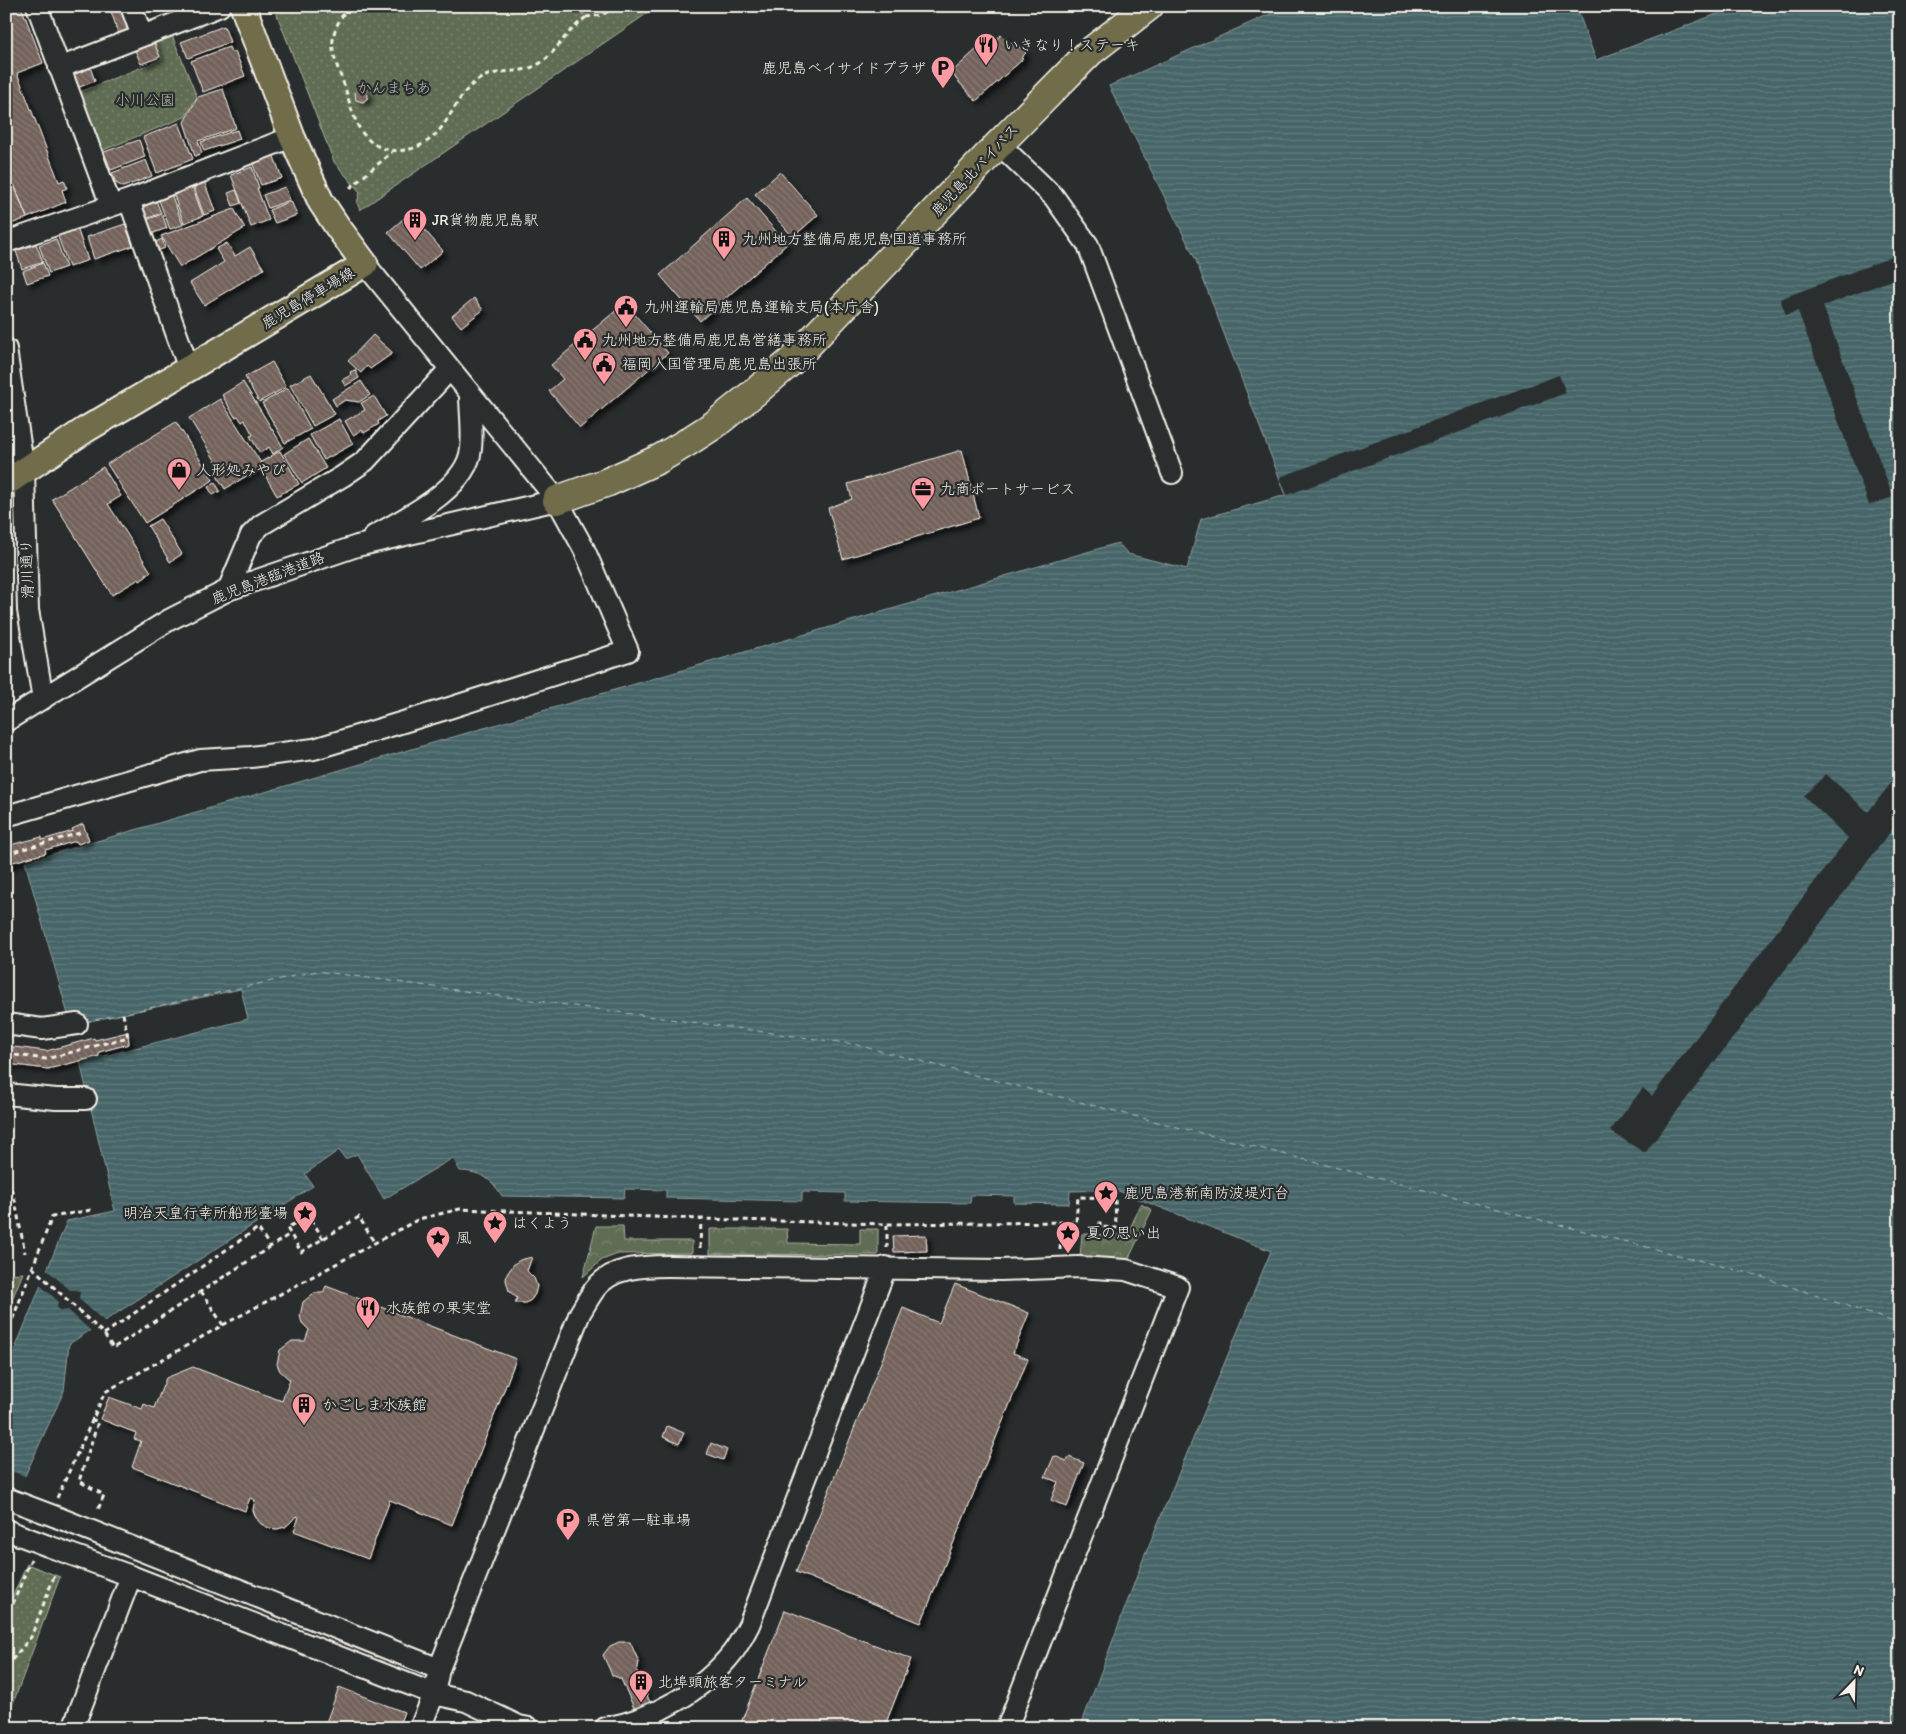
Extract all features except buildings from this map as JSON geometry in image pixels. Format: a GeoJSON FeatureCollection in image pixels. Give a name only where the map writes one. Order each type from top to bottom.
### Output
{"type":"FeatureCollection","features":[{"type":"Feature","properties":{"kind":"highway","name":"鹿児島北バイパス"},"geometry":{"type":"LineString","coordinates":[[557,500],[608,482],[659,458],[714,425],[748,398],[795,358],[999,144],[1090,52],[1149,6]]}},
{"type":"Feature","properties":{"kind":"main road","name":"鹿児島停車場線"},"geometry":{"type":"LineString","coordinates":[[15,477],[85,430],[365,264],[321,202],[292,137],[243,6]]}},
{"type":"Feature","properties":{"kind":"street"},"geometry":{"type":"LineString","coordinates":[[37,6],[60,68],[120,203],[189,369]]}},
{"type":"Feature","properties":{"kind":"street"},"geometry":{"type":"LineString","coordinates":[[131,6],[142,36]]}},
{"type":"Feature","properties":{"kind":"street"},"geometry":{"type":"LineString","coordinates":[[60,68],[220,6]]}},
{"type":"Feature","properties":{"kind":"street"},"geometry":{"type":"LineString","coordinates":[[6,242],[120,203],[292,137]]}},
{"type":"Feature","properties":{"kind":"street"},"geometry":{"type":"LineString","coordinates":[[999,144],[1054,197],[1088,245],[1172,473]]}},
{"type":"Feature","properties":{"kind":"street"},"geometry":{"type":"LineString","coordinates":[[6,816],[200,760],[251,757],[314,749],[628,651],[584,549],[557,500],[365,264]]}},
{"type":"Feature","properties":{"kind":"street","name":"滑川通り"},"geometry":{"type":"LineString","coordinates":[[6,349],[15,477],[28,610],[42,699]]}},
{"type":"Feature","properties":{"kind":"street"},"geometry":{"type":"LineString","coordinates":[[228,590],[252,535],[261,525],[365,461],[450,369]]}},
{"type":"Feature","properties":{"kind":"street"},"geometry":{"type":"LineString","coordinates":[[357,546],[427,505],[452,484],[467,467],[471,449],[470,394]]}},
{"type":"Feature","properties":{"kind":"street","name":"鹿児島港臨港道路"},"geometry":{"type":"LineString","coordinates":[[6,721],[169,620],[228,590],[357,546],[557,500]]}},
{"type":"Feature","properties":{"kind":"street"},"geometry":{"type":"LineString","coordinates":[[6,1024],[42,1030],[77,1024]]}},
{"type":"Feature","properties":{"kind":"street"},"geometry":{"type":"LineString","coordinates":[[6,1094],[56,1099],[86,1099]]}},
{"type":"Feature","properties":{"kind":"street"},"geometry":{"type":"LineString","coordinates":[[420,1728],[434,1694],[439,1669],[580,1313],[596,1288],[610,1276],[637,1266],[1000,1270],[1078,1267],[1126,1270],[1178,1287],[1006,1728]]}},
{"type":"Feature","properties":{"kind":"street"},"geometry":{"type":"LineString","coordinates":[[605,1728],[618,1726],[659,1710],[689,1693],[702,1684],[734,1651],[749,1625],[886,1268]]}},
{"type":"Feature","properties":{"kind":"street"},"geometry":{"type":"LineString","coordinates":[[6,1498],[56,1512],[439,1669]]}},
{"type":"Feature","properties":{"kind":"street"},"geometry":{"type":"LineString","coordinates":[[6,1530],[131,1576],[434,1694],[466,1701],[520,1726],[529,1728]]}},
{"type":"Feature","properties":{"kind":"street"},"geometry":{"type":"LineString","coordinates":[[73,1728],[131,1576]]}},
{"type":"Feature","properties":{"kind":"path"},"geometry":{"type":"LineString","coordinates":[[349,6],[334,32],[332,47],[334,58],[364,136],[378,146],[393,152],[403,152],[428,141],[438,131],[464,93],[474,82],[493,73],[533,67],[546,60],[586,16],[602,14],[617,6]]}},
{"type":"Feature","properties":{"kind":"path"},"geometry":{"type":"LineString","coordinates":[[578,6],[586,16]]}},
{"type":"Feature","properties":{"kind":"path"},"geometry":{"type":"LineString","coordinates":[[350,188],[393,152]]}},
{"type":"Feature","properties":{"kind":"path"},"geometry":{"type":"LineString","coordinates":[[6,854],[83,832]]}},
{"type":"Feature","properties":{"kind":"path"},"geometry":{"type":"LineString","coordinates":[[6,1054],[46,1060],[128,1038],[123,1014]]}},
{"type":"Feature","properties":{"kind":"path"},"geometry":{"type":"LineString","coordinates":[[6,1172],[25,1253]]}},
{"type":"Feature","properties":{"kind":"path"},"geometry":{"type":"LineString","coordinates":[[56,1512],[91,1420],[105,1392],[419,1218],[460,1210],[887,1224],[1062,1223],[1076,1222],[1078,1196],[1116,1198],[1116,1228],[1100,1227],[1100,1220]]}},
{"type":"Feature","properties":{"kind":"path"},"geometry":{"type":"LineString","coordinates":[[6,1336],[52,1217],[90,1210]]}},
{"type":"Feature","properties":{"kind":"path"},"geometry":{"type":"LineString","coordinates":[[323,1239],[309,1215],[287,1228],[301,1252],[323,1239],[359,1217],[374,1242]]}},
{"type":"Feature","properties":{"kind":"path"},"geometry":{"type":"LineString","coordinates":[[700,1266],[701,1219]]}},
{"type":"Feature","properties":{"kind":"path"},"geometry":{"type":"LineString","coordinates":[[1059,1268],[1062,1223]]}},
{"type":"Feature","properties":{"kind":"path"},"geometry":{"type":"LineString","coordinates":[[104,1334],[258,1228],[270,1247]]}},
{"type":"Feature","properties":{"kind":"path"},"geometry":{"type":"LineString","coordinates":[[32,1267],[104,1334],[113,1348],[290,1234]]}},
{"type":"Feature","properties":{"kind":"path"},"geometry":{"type":"LineString","coordinates":[[201,1291],[223,1325]]}},
{"type":"Feature","properties":{"kind":"path"},"geometry":{"type":"LineString","coordinates":[[91,1420],[98,1422],[78,1481],[104,1495],[97,1512]]}},
{"type":"Feature","properties":{"kind":"path"},"geometry":{"type":"LineString","coordinates":[[6,1621],[31,1558]]}},
{"type":"Feature","properties":{"kind":"path"},"geometry":{"type":"LineString","coordinates":[[6,1667],[32,1637],[55,1574]]}},
{"type":"Feature","properties":{"kind":"green space","name":"かんまちあ"},"geometry":{"type":"Polygon","coordinates":[[[658,6],[360,210],[357,203],[360,192],[334,162],[274,7],[658,6]]]}},
{"type":"Feature","properties":{"kind":"green space","name":"小川公園"},"geometry":{"type":"Polygon","coordinates":[[[171,33],[197,97],[185,117],[101,151],[77,93],[162,59],[154,40],[171,33]]]}},
{"type":"Feature","properties":{"kind":"green space"},"geometry":{"type":"Polygon","coordinates":[[[1141,1204],[1152,1210],[1128,1260],[1080,1257],[1082,1234],[1127,1235],[1141,1204]]]}},
{"type":"Feature","properties":{"kind":"green space"},"geometry":{"type":"Polygon","coordinates":[[[596,1226],[623,1226],[624,1241],[692,1241],[692,1253],[618,1254],[602,1260],[583,1277],[596,1226]]]}},
{"type":"Feature","properties":{"kind":"green space"},"geometry":{"type":"Polygon","coordinates":[[[710,1229],[787,1229],[788,1243],[860,1244],[860,1229],[878,1229],[878,1255],[710,1254],[710,1229]]]}},
{"type":"Feature","properties":{"kind":"green space"},"geometry":{"type":"Polygon","coordinates":[[[23,1273],[6,1314],[6,1274],[23,1273]]]}},
{"type":"Feature","properties":{"kind":"green space"},"geometry":{"type":"Polygon","coordinates":[[[27,1564],[60,1577],[6,1722],[6,1611],[27,1564]]]}},
{"type":"Feature","properties":{"kind":"water"},"geometry":{"type":"Polygon","coordinates":[[[1288,6],[1576,6],[1596,60],[1738,6],[1900,6],[1900,1728],[1080,1728],[1144,1557],[1271,1251],[1116,1190],[1070,1191],[1069,1204],[1014,1203],[1014,1196],[971,1195],[970,1203],[845,1201],[845,1193],[802,1192],[802,1201],[666,1198],[666,1190],[625,1189],[624,1198],[502,1196],[485,1177],[460,1171],[453,1158],[384,1199],[357,1154],[345,1159],[339,1150],[305,1174],[313,1186],[69,1344],[64,1391],[6,1517],[6,1371],[67,1221],[115,1211],[80,1062],[248,1019],[241,989],[71,1025],[25,862],[1118,543],[1128,554],[1187,569],[1201,519],[1286,495],[1195,258],[1109,86],[1288,6]]]}},
{"type":"Feature","properties":{"kind":"pier"},"geometry":{"type":"Polygon","coordinates":[[[1900,254],[1900,277],[1823,306],[1893,497],[1869,505],[1798,311],[1786,315],[1780,299],[1900,254]]]}},
{"type":"Feature","properties":{"kind":"pier"},"geometry":{"type":"Polygon","coordinates":[[[1559,375],[1566,393],[1287,495],[1280,477],[1559,375]]]}},
{"type":"Feature","properties":{"kind":"pier"},"geometry":{"type":"Polygon","coordinates":[[[1900,772],[1900,819],[1645,1153],[1610,1131],[1643,1088],[1652,1096],[1848,838],[1804,796],[1826,774],[1868,812],[1900,772]]]}},
{"type":"Feature","properties":{"kind":"pier"},"geometry":{"type":"Polygon","coordinates":[[[45,1268],[70,1290],[80,1292],[79,1299],[106,1323],[92,1332],[68,1310],[59,1310],[57,1307],[58,1301],[39,1284],[45,1268]]]}},
{"type":"Feature","properties":{"kind":"pier"},"geometry":{"type":"Polygon","coordinates":[[[6,1469],[27,1477],[9,1518],[6,1520],[6,1469]]]}},
{"type":"Feature","properties":{"kind":"ferry route"},"geometry":{"type":"LineString","coordinates":[[85,1022],[317,971],[853,1044],[1756,1275],[1900,1324]]}},
{"type":"Feature","properties":{"kind":"place","name":"いきなり！ステーキ"},"geometry":{"type":"Point","coordinates":[986,66]}},
{"type":"Feature","properties":{"kind":"place","name":"鹿児島ベイサイドプラザ"},"geometry":{"type":"Point","coordinates":[943,89]}},
{"type":"Feature","properties":{"kind":"place","name":"JR貨物鹿児島駅"},"geometry":{"type":"Point","coordinates":[415,241]}},
{"type":"Feature","properties":{"kind":"place","name":"九州地方整備局鹿児島国道事務所"},"geometry":{"type":"Point","coordinates":[724,260]}},
{"type":"Feature","properties":{"kind":"place","name":"九州運輸局鹿児島運輸支局(本庁舎)"},"geometry":{"type":"Point","coordinates":[626,328]}},
{"type":"Feature","properties":{"kind":"place","name":"九州地方整備局鹿児島営繕事務所"},"geometry":{"type":"Point","coordinates":[585,361]}},
{"type":"Feature","properties":{"kind":"place","name":"福岡入国管理局鹿児島出張所"},"geometry":{"type":"Point","coordinates":[604,385]}},
{"type":"Feature","properties":{"kind":"place","name":"人形処みやび"},"geometry":{"type":"Point","coordinates":[179,491]}},
{"type":"Feature","properties":{"kind":"place","name":"九商ポートサービス"},"geometry":{"type":"Point","coordinates":[923,510]}},
{"type":"Feature","properties":{"kind":"place","name":"鹿児島港新南防波堤灯台"},"geometry":{"type":"Point","coordinates":[1106,1214]}},
{"type":"Feature","properties":{"kind":"place","name":"明治天皇行幸所船形臺場"},"geometry":{"type":"Point","coordinates":[305,1234]}},
{"type":"Feature","properties":{"kind":"place","name":"はくよう"},"geometry":{"type":"Point","coordinates":[495,1244]}},
{"type":"Feature","properties":{"kind":"place","name":"夏の思い出"},"geometry":{"type":"Point","coordinates":[1068,1254]}},
{"type":"Feature","properties":{"kind":"place","name":"風"},"geometry":{"type":"Point","coordinates":[438,1259]}},
{"type":"Feature","properties":{"kind":"place","name":"水族館の果実堂"},"geometry":{"type":"Point","coordinates":[368,1329]}},
{"type":"Feature","properties":{"kind":"place","name":"かごしま水族館"},"geometry":{"type":"Point","coordinates":[304,1426]}},
{"type":"Feature","properties":{"kind":"place","name":"県営第一駐車場"},"geometry":{"type":"Point","coordinates":[568,1541]}},
{"type":"Feature","properties":{"kind":"place","name":"北埠頭旅客ターミナル"},"geometry":{"type":"Point","coordinates":[641,1703]}}]}
